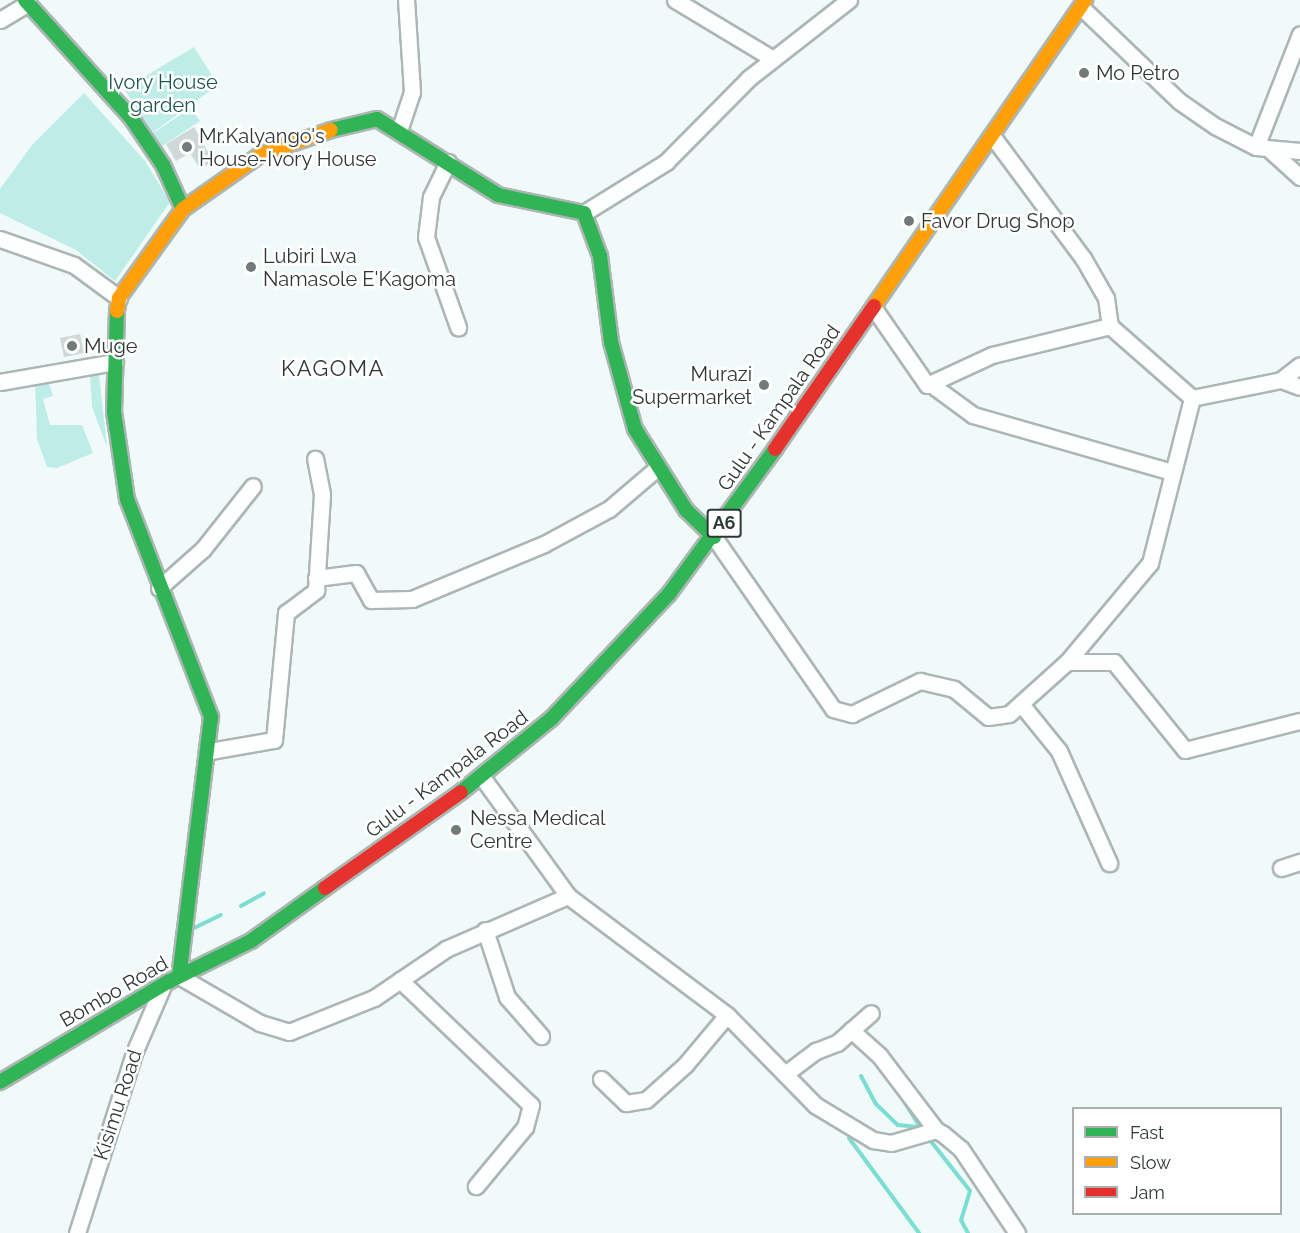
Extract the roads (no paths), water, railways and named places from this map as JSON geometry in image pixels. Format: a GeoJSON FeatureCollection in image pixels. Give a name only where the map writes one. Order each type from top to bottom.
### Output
{"type":"FeatureCollection","features":[{"type":"Feature","properties":{"kind":"street"},"geometry":{"type":"LineString","coordinates":[[399,131],[412,92],[406,0]]}},
{"type":"Feature","properties":{"kind":"street"},"geometry":{"type":"LineString","coordinates":[[675,0],[773,59]]}},
{"type":"Feature","properties":{"kind":"street"},"geometry":{"type":"LineString","coordinates":[[568,896],[485,930],[326,1022],[289,1032],[260,1023],[174,979],[210,751],[211,717],[159,588],[118,463],[115,363],[119,298],[183,209],[242,165],[304,136],[370,119],[399,131],[512,200],[584,213],[666,162],[773,59],[849,0]]}},
{"type":"Feature","properties":{"kind":"street"},"geometry":{"type":"LineString","coordinates":[[0,20],[27,1],[132,119],[163,165],[183,209]]}},
{"type":"Feature","properties":{"kind":"street"},"geometry":{"type":"LineString","coordinates":[[1082,3],[1179,101],[1263,149],[1300,177]]}},
{"type":"Feature","properties":{"kind":"street","name":"Gulu - Kampala Road"},"geometry":{"type":"LineString","coordinates":[[251,941],[482,777],[552,718],[601,669],[714,537],[993,137],[1082,3]]}},
{"type":"Feature","properties":{"kind":"street"},"geometry":{"type":"LineString","coordinates":[[1263,149],[1300,34]]}},
{"type":"Feature","properties":{"kind":"street"},"geometry":{"type":"LineString","coordinates":[[993,137],[1083,258],[1106,298],[1110,326],[1191,398]]}},
{"type":"Feature","properties":{"kind":"street"},"geometry":{"type":"LineString","coordinates":[[1263,149],[1300,151]]}},
{"type":"Feature","properties":{"kind":"street"},"geometry":{"type":"LineString","coordinates":[[447,162],[431,197],[426,237],[458,327]]}},
{"type":"Feature","properties":{"kind":"street"},"geometry":{"type":"LineString","coordinates":[[584,213],[600,256],[623,394],[656,468],[686,510],[714,537],[842,713],[852,714],[920,681],[954,689],[988,717],[1010,714],[1067,662],[1150,563],[1191,398]]}},
{"type":"Feature","properties":{"kind":"street"},"geometry":{"type":"LineString","coordinates":[[0,239],[74,265],[119,298]]}},
{"type":"Feature","properties":{"kind":"street"},"geometry":{"type":"LineString","coordinates":[[873,307],[923,382],[973,415],[1172,472]]}},
{"type":"Feature","properties":{"kind":"street"},"geometry":{"type":"LineString","coordinates":[[932,386],[992,355],[1110,326]]}},
{"type":"Feature","properties":{"kind":"street"},"geometry":{"type":"LineString","coordinates":[[0,382],[115,363]]}},
{"type":"Feature","properties":{"kind":"street"},"geometry":{"type":"LineString","coordinates":[[1191,398],[1281,380],[1300,365]]}},
{"type":"Feature","properties":{"kind":"street"},"geometry":{"type":"LineString","coordinates":[[1281,380],[1300,387]]}},
{"type":"Feature","properties":{"kind":"street"},"geometry":{"type":"LineString","coordinates":[[210,751],[274,740],[286,613],[312,596],[316,578],[322,494],[315,459]]}},
{"type":"Feature","properties":{"kind":"street"},"geometry":{"type":"LineString","coordinates":[[316,578],[356,573],[371,600],[412,599],[544,544],[609,508],[656,468]]}},
{"type":"Feature","properties":{"kind":"street"},"geometry":{"type":"LineString","coordinates":[[159,588],[203,549],[254,486]]}},
{"type":"Feature","properties":{"kind":"street"},"geometry":{"type":"LineString","coordinates":[[1067,662],[1114,662],[1185,750],[1300,722]]}},
{"type":"Feature","properties":{"kind":"street"},"geometry":{"type":"LineString","coordinates":[[1021,704],[1059,751],[1108,863]]}},
{"type":"Feature","properties":{"kind":"street"},"geometry":{"type":"LineString","coordinates":[[482,777],[568,896],[726,1015],[815,1105],[873,1140],[891,1143],[936,1130]]}},
{"type":"Feature","properties":{"kind":"street"},"geometry":{"type":"LineString","coordinates":[[1281,868],[1300,862]]}},
{"type":"Feature","properties":{"kind":"street"},"geometry":{"type":"LineString","coordinates":[[485,930],[507,997],[541,1036]]}},
{"type":"Feature","properties":{"kind":"street","name":"Bombo Road"},"geometry":{"type":"LineString","coordinates":[[0,1082],[174,979],[251,941]]}},
{"type":"Feature","properties":{"kind":"street","name":"Kisimu Road"},"geometry":{"type":"LineString","coordinates":[[77,1233],[134,1053],[156,995],[174,979]]}},
{"type":"Feature","properties":{"kind":"street"},"geometry":{"type":"LineString","coordinates":[[400,980],[531,1105],[525,1127],[476,1186]]}},
{"type":"Feature","properties":{"kind":"street"},"geometry":{"type":"LineString","coordinates":[[785,1074],[851,1030],[871,1013]]}},
{"type":"Feature","properties":{"kind":"street"},"geometry":{"type":"LineString","coordinates":[[602,1079],[626,1103],[646,1100],[685,1065],[726,1015]]}},
{"type":"Feature","properties":{"kind":"street"},"geometry":{"type":"LineString","coordinates":[[851,1030],[879,1055],[936,1130],[961,1149],[1017,1233]]}},
{"type":"Feature","properties":{"kind":"waterway"},"geometry":{"type":"LineString","coordinates":[[241,906],[264,893]]}},
{"type":"Feature","properties":{"kind":"waterway"},"geometry":{"type":"LineString","coordinates":[[192,929],[221,915]]}},
{"type":"Feature","properties":{"kind":"waterway"},"geometry":{"type":"LineString","coordinates":[[861,1076],[876,1104],[898,1125],[918,1127]]}},
{"type":"Feature","properties":{"kind":"waterway"},"geometry":{"type":"LineString","coordinates":[[893,1084],[922,1130]]}},
{"type":"Feature","properties":{"kind":"waterway"},"geometry":{"type":"LineString","coordinates":[[926,1135],[970,1191],[961,1220],[968,1233]]}},
{"type":"Feature","properties":{"kind":"waterway"},"geometry":{"type":"LineString","coordinates":[[849,1138],[919,1233]]}},
{"type":"Feature","properties":{"kind":"place","name":"Mo Petro"},"geometry":{"type":"Point","coordinates":[1084,73]}},
{"type":"Feature","properties":{"kind":"place","name":"Mr.Kalyango's House-Ivory House"},"geometry":{"type":"Point","coordinates":[187,147]}},
{"type":"Feature","properties":{"kind":"place","name":"Favor Drug Shop"},"geometry":{"type":"Point","coordinates":[909,221]}},
{"type":"Feature","properties":{"kind":"place","name":"Lubiri Lwa Namasole E'Kagoma"},"geometry":{"type":"Point","coordinates":[251,267]}},
{"type":"Feature","properties":{"kind":"place","name":"Muge"},"geometry":{"type":"Point","coordinates":[72,346]}},
{"type":"Feature","properties":{"kind":"place","name":"Murazi Supermarket"},"geometry":{"type":"Point","coordinates":[764,385]}},
{"type":"Feature","properties":{"kind":"place","name":"Nessa Medical Centre"},"geometry":{"type":"Point","coordinates":[456,830]}},
{"type":"Feature","properties":{"kind":"district","name":"KAGOMA"},"geometry":{"type":"Point","coordinates":[333,369]}},
{"type":"Feature","properties":{"kind":"park label","name":"Ivory House garden"},"geometry":{"type":"Point","coordinates":[163,94]}}]}
